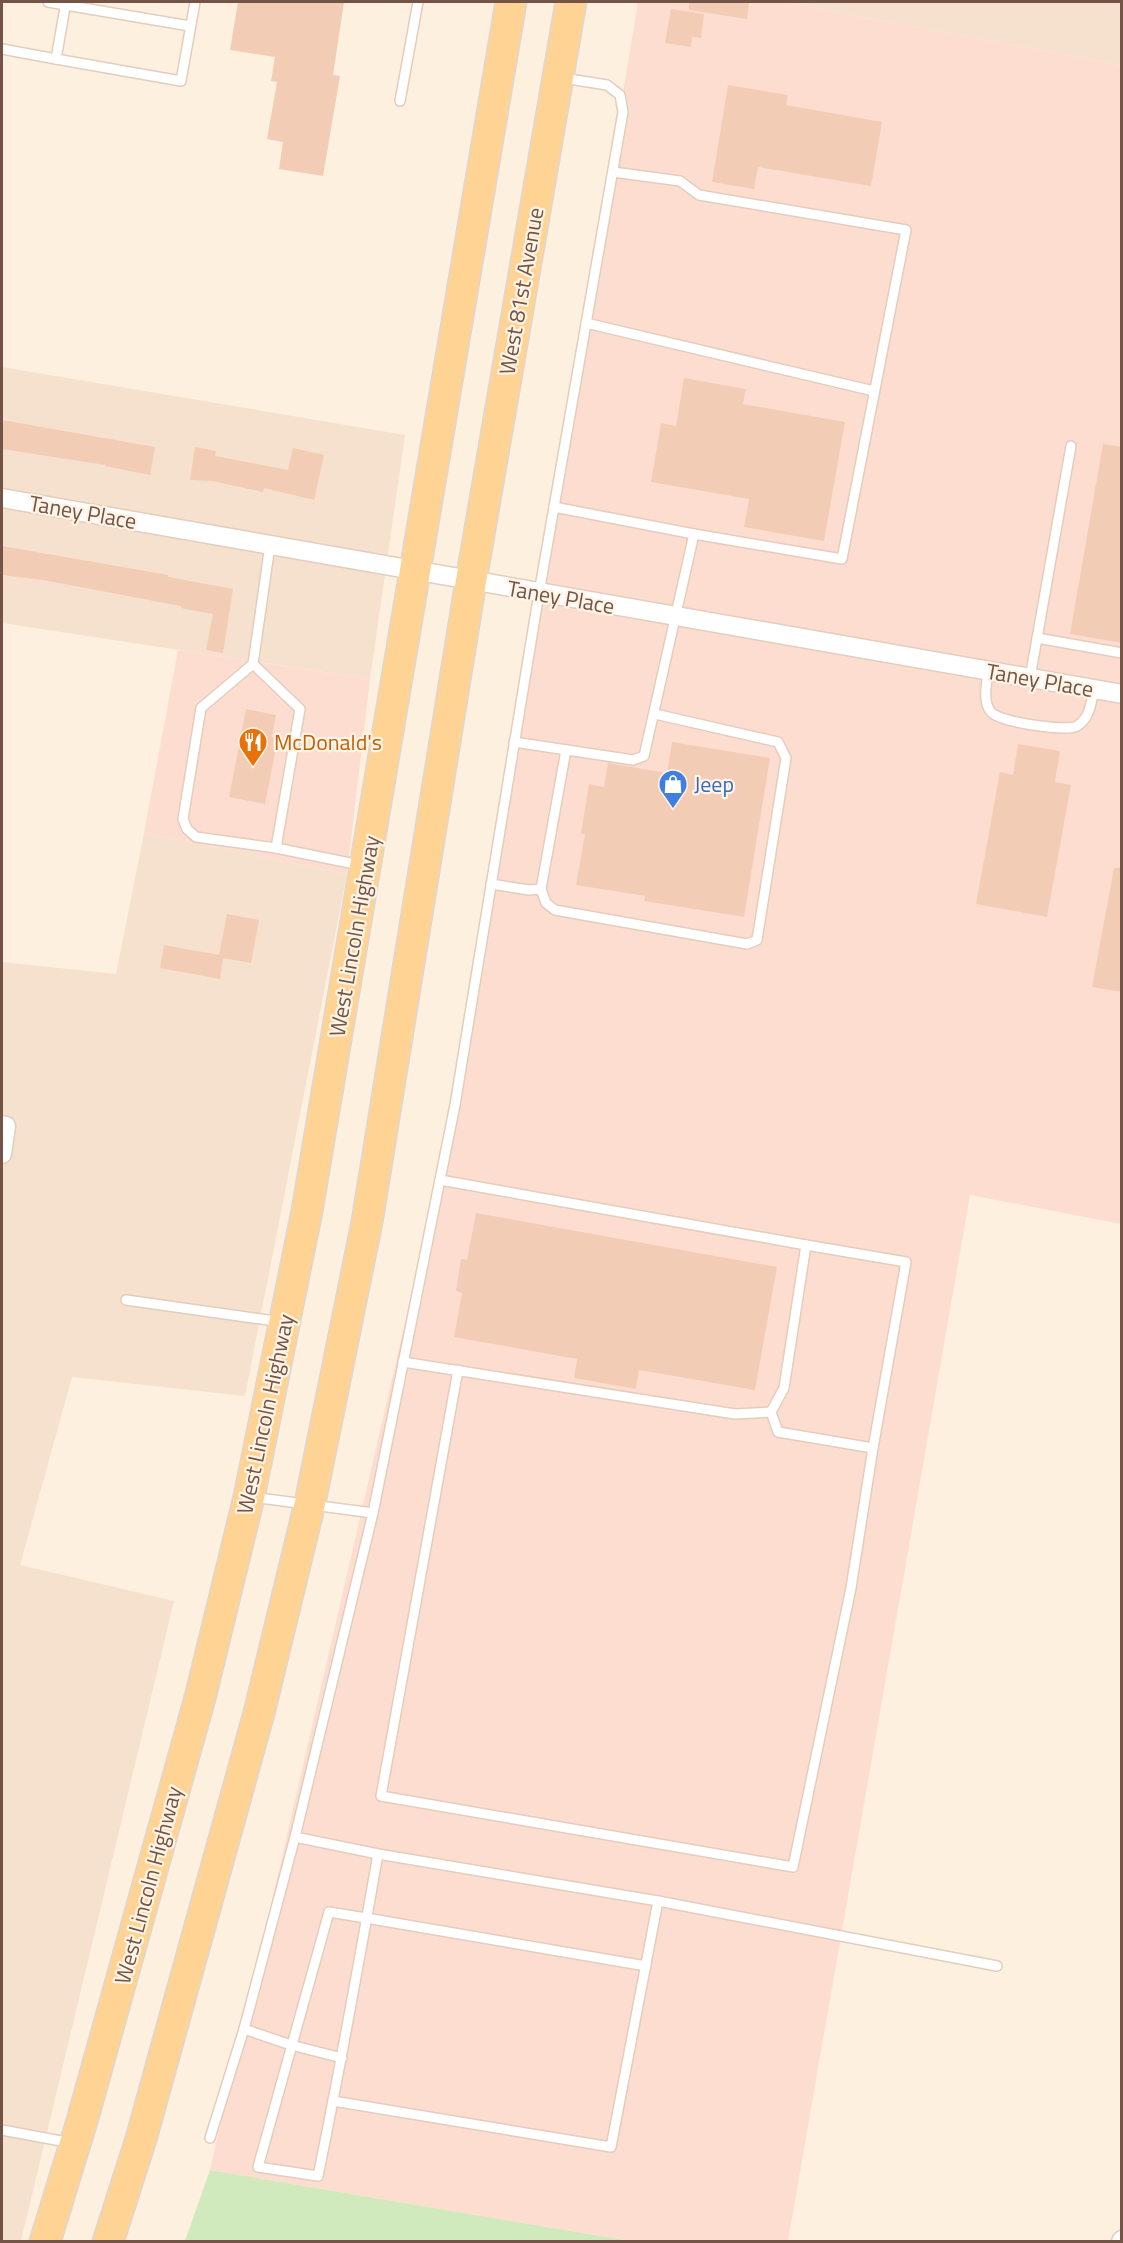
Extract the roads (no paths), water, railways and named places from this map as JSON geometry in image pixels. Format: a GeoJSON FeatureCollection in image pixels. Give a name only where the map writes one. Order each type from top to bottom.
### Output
{"type":"FeatureCollection","features":[{"type":"Feature","properties":{"kind":"main road"},"geometry":{"type":"LineString","coordinates":[[416,571],[511,2]]}},
{"type":"Feature","properties":{"kind":"main road","name":"West 81st Avenue"},"geometry":{"type":"LineString","coordinates":[[471,581],[571,2]]}},
{"type":"Feature","properties":{"kind":"main road","name":"West Lincoln Highway"},"geometry":{"type":"LineString","coordinates":[[45,2241],[200,1698],[249,1497],[307,1211],[416,571]]}},
{"type":"Feature","properties":{"kind":"main road"},"geometry":{"type":"LineString","coordinates":[[108,2241],[141,2139],[259,1713],[310,1503],[367,1222],[471,581]]}},
{"type":"Feature","properties":{"kind":"street","name":"Taney Place"},"geometry":{"type":"LineString","coordinates":[[2,498],[1122,694]]}},
{"type":"Feature","properties":{"kind":"street"},"geometry":{"type":"LineString","coordinates":[[2,1154],[4,1126]]}},
{"type":"Feature","properties":{"kind":"lane"},"geometry":{"type":"LineString","coordinates":[[48,2],[66,3],[190,26]]}},
{"type":"Feature","properties":{"kind":"lane"},"geometry":{"type":"LineString","coordinates":[[2,50],[181,81],[195,2]]}},
{"type":"Feature","properties":{"kind":"lane"},"geometry":{"type":"LineString","coordinates":[[400,101],[418,2]]}},
{"type":"Feature","properties":{"kind":"lane"},"geometry":{"type":"LineString","coordinates":[[56,59],[66,3]]}},
{"type":"Feature","properties":{"kind":"lane"},"geometry":{"type":"LineString","coordinates":[[210,2138],[244,2029],[295,1837],[373,1513],[404,1362],[455,1106],[539,593],[613,172],[623,112],[620,95],[607,85],[558,77]]}},
{"type":"Feature","properties":{"kind":"lane"},"geometry":{"type":"LineString","coordinates":[[554,507],[842,559],[906,230],[699,195],[680,181],[613,172]]}},
{"type":"Feature","properties":{"kind":"lane"},"geometry":{"type":"LineString","coordinates":[[586,323],[874,391]]}},
{"type":"Feature","properties":{"kind":"lane"},"geometry":{"type":"LineString","coordinates":[[1030,678],[1071,446]]}},
{"type":"Feature","properties":{"kind":"lane"},"geometry":{"type":"LineString","coordinates":[[514,742],[633,760],[644,756],[694,534]]}},
{"type":"Feature","properties":{"kind":"lane"},"geometry":{"type":"LineString","coordinates":[[270,545],[253,664],[201,708],[183,819],[187,829],[196,837],[276,848],[366,866]]}},
{"type":"Feature","properties":{"kind":"lane"},"geometry":{"type":"LineString","coordinates":[[1037,638],[1122,653]]}},
{"type":"Feature","properties":{"kind":"lane"},"geometry":{"type":"LineString","coordinates":[[253,664],[300,709],[276,848]]}},
{"type":"Feature","properties":{"kind":"lane"},"geometry":{"type":"LineString","coordinates":[[988,671],[986,702],[991,712],[1000,719],[1061,729],[1075,728],[1087,718],[1094,689]]}},
{"type":"Feature","properties":{"kind":"lane"},"geometry":{"type":"LineString","coordinates":[[566,750],[541,889],[546,903],[555,910],[747,944],[757,940],[786,758],[778,742],[655,714]]}},
{"type":"Feature","properties":{"kind":"lane"},"geometry":{"type":"LineString","coordinates":[[491,884],[530,890],[541,889]]}},
{"type":"Feature","properties":{"kind":"lane"},"geometry":{"type":"LineString","coordinates":[[440,1180],[906,1262],[851,1588],[793,1867],[381,1796],[458,1370]]}},
{"type":"Feature","properties":{"kind":"lane"},"geometry":{"type":"LineString","coordinates":[[806,1245],[784,1388],[771,1412],[778,1432],[873,1448]]}},
{"type":"Feature","properties":{"kind":"lane"},"geometry":{"type":"LineString","coordinates":[[126,1300],[284,1322]]}},
{"type":"Feature","properties":{"kind":"lane"},"geometry":{"type":"LineString","coordinates":[[404,1362],[735,1414],[771,1412]]}},
{"type":"Feature","properties":{"kind":"lane"},"geometry":{"type":"LineString","coordinates":[[249,1497],[310,1503],[373,1513]]}},
{"type":"Feature","properties":{"kind":"lane"},"geometry":{"type":"LineString","coordinates":[[295,1837],[378,1854],[658,1901],[997,1966]]}},
{"type":"Feature","properties":{"kind":"lane"},"geometry":{"type":"LineString","coordinates":[[378,1854],[366,1918],[342,2058],[318,2176],[258,2167],[330,1912],[366,1918],[646,1966]]}},
{"type":"Feature","properties":{"kind":"lane"},"geometry":{"type":"LineString","coordinates":[[333,2101],[611,2147],[658,1901]]}},
{"type":"Feature","properties":{"kind":"lane"},"geometry":{"type":"LineString","coordinates":[[244,2029],[291,2045],[342,2058]]}},
{"type":"Feature","properties":{"kind":"lane"},"geometry":{"type":"LineString","coordinates":[[2,2130],[74,2144]]}},
{"type":"Feature","properties":{"kind":"place","name":"McDonald's"},"geometry":{"type":"Point","coordinates":[253,768]}},
{"type":"Feature","properties":{"kind":"place","name":"Jeep"},"geometry":{"type":"Point","coordinates":[673,810]}}]}
